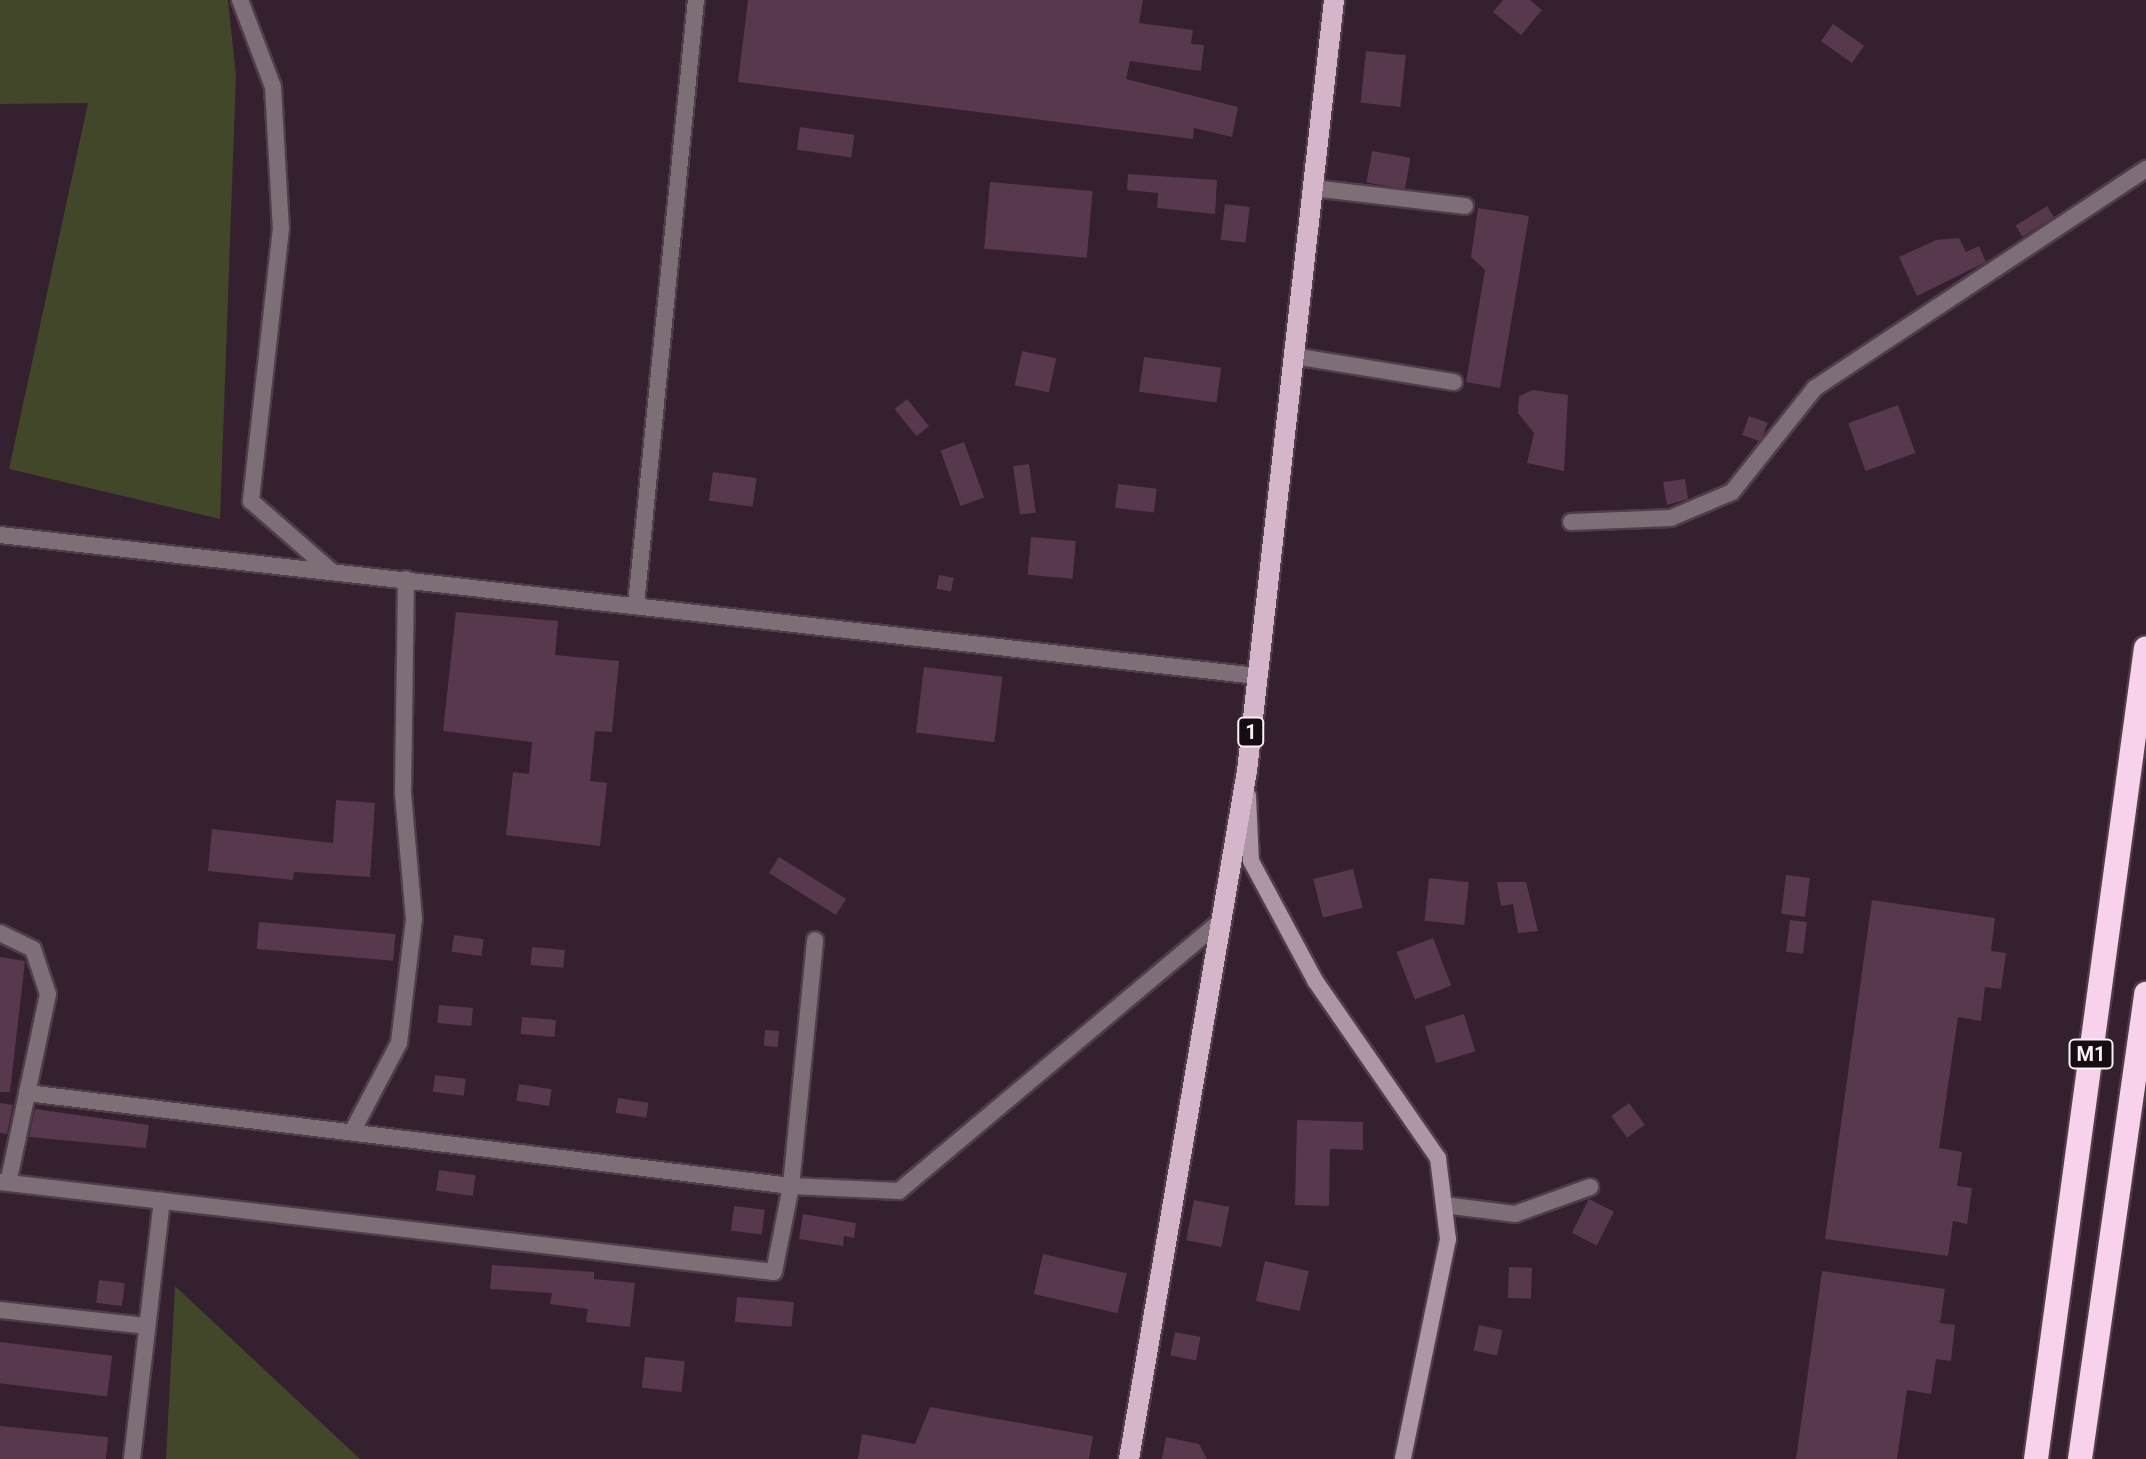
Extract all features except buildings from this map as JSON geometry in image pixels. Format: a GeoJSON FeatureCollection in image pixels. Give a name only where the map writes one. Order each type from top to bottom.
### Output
{"type":"FeatureCollection","features":[{"type":"Feature","properties":{"kind":"highway","name":"M1"},"geometry":{"type":"LineString","coordinates":[[2036,1459],[2146,648]]}},
{"type":"Feature","properties":{"kind":"highway","name":"M1"},"geometry":{"type":"LineString","coordinates":[[2080,1459],[2146,994]]}},
{"type":"Feature","properties":{"kind":"main road","name":"1"},"geometry":{"type":"LineString","coordinates":[[1129,1459],[1247,771],[1334,0]]}},
{"type":"Feature","properties":{"kind":"street"},"geometry":{"type":"LineString","coordinates":[[240,0],[273,87],[281,228],[251,501],[331,571]]}},
{"type":"Feature","properties":{"kind":"street"},"geometry":{"type":"LineString","coordinates":[[636,605],[696,0]]}},
{"type":"Feature","properties":{"kind":"street"},"geometry":{"type":"LineString","coordinates":[[1571,522],[1671,518],[1732,492],[1815,388],[2146,169]]}},
{"type":"Feature","properties":{"kind":"street"},"geometry":{"type":"LineString","coordinates":[[1312,188],[1465,206]]}},
{"type":"Feature","properties":{"kind":"street"},"geometry":{"type":"LineString","coordinates":[[1293,356],[1454,382]]}},
{"type":"Feature","properties":{"kind":"street"},"geometry":{"type":"LineString","coordinates":[[0,535],[1257,676]]}},
{"type":"Feature","properties":{"kind":"street"},"geometry":{"type":"LineString","coordinates":[[352,1132],[399,1043],[414,919],[403,793],[406,579]]}},
{"type":"Feature","properties":{"kind":"street"},"geometry":{"type":"LineString","coordinates":[[1247,771],[1251,861],[1316,982],[1438,1158],[1448,1239],[1438,1311],[1403,1459]]}},
{"type":"Feature","properties":{"kind":"street"},"geometry":{"type":"LineString","coordinates":[[27,1093],[791,1186],[899,1191],[1221,921]]}},
{"type":"Feature","properties":{"kind":"street"},"geometry":{"type":"LineString","coordinates":[[0,933],[33,949],[48,994],[4,1182],[774,1272],[791,1186],[815,940]]}},
{"type":"Feature","properties":{"kind":"street"},"geometry":{"type":"LineString","coordinates":[[1444,1205],[1515,1214],[1590,1187]]}},
{"type":"Feature","properties":{"kind":"street"},"geometry":{"type":"LineString","coordinates":[[132,1459],[162,1201]]}},
{"type":"Feature","properties":{"kind":"street"},"geometry":{"type":"LineString","coordinates":[[0,1310],[147,1326]]}},
{"type":"Feature","properties":{"kind":"green space"},"geometry":{"type":"Polygon","coordinates":[[[0,0],[228,0],[236,76],[220,519],[9,469],[88,103],[0,104],[0,0]]]}},
{"type":"Feature","properties":{"kind":"green space"},"geometry":{"type":"Polygon","coordinates":[[[175,1286],[360,1459],[166,1459],[175,1286]]]}}]}
